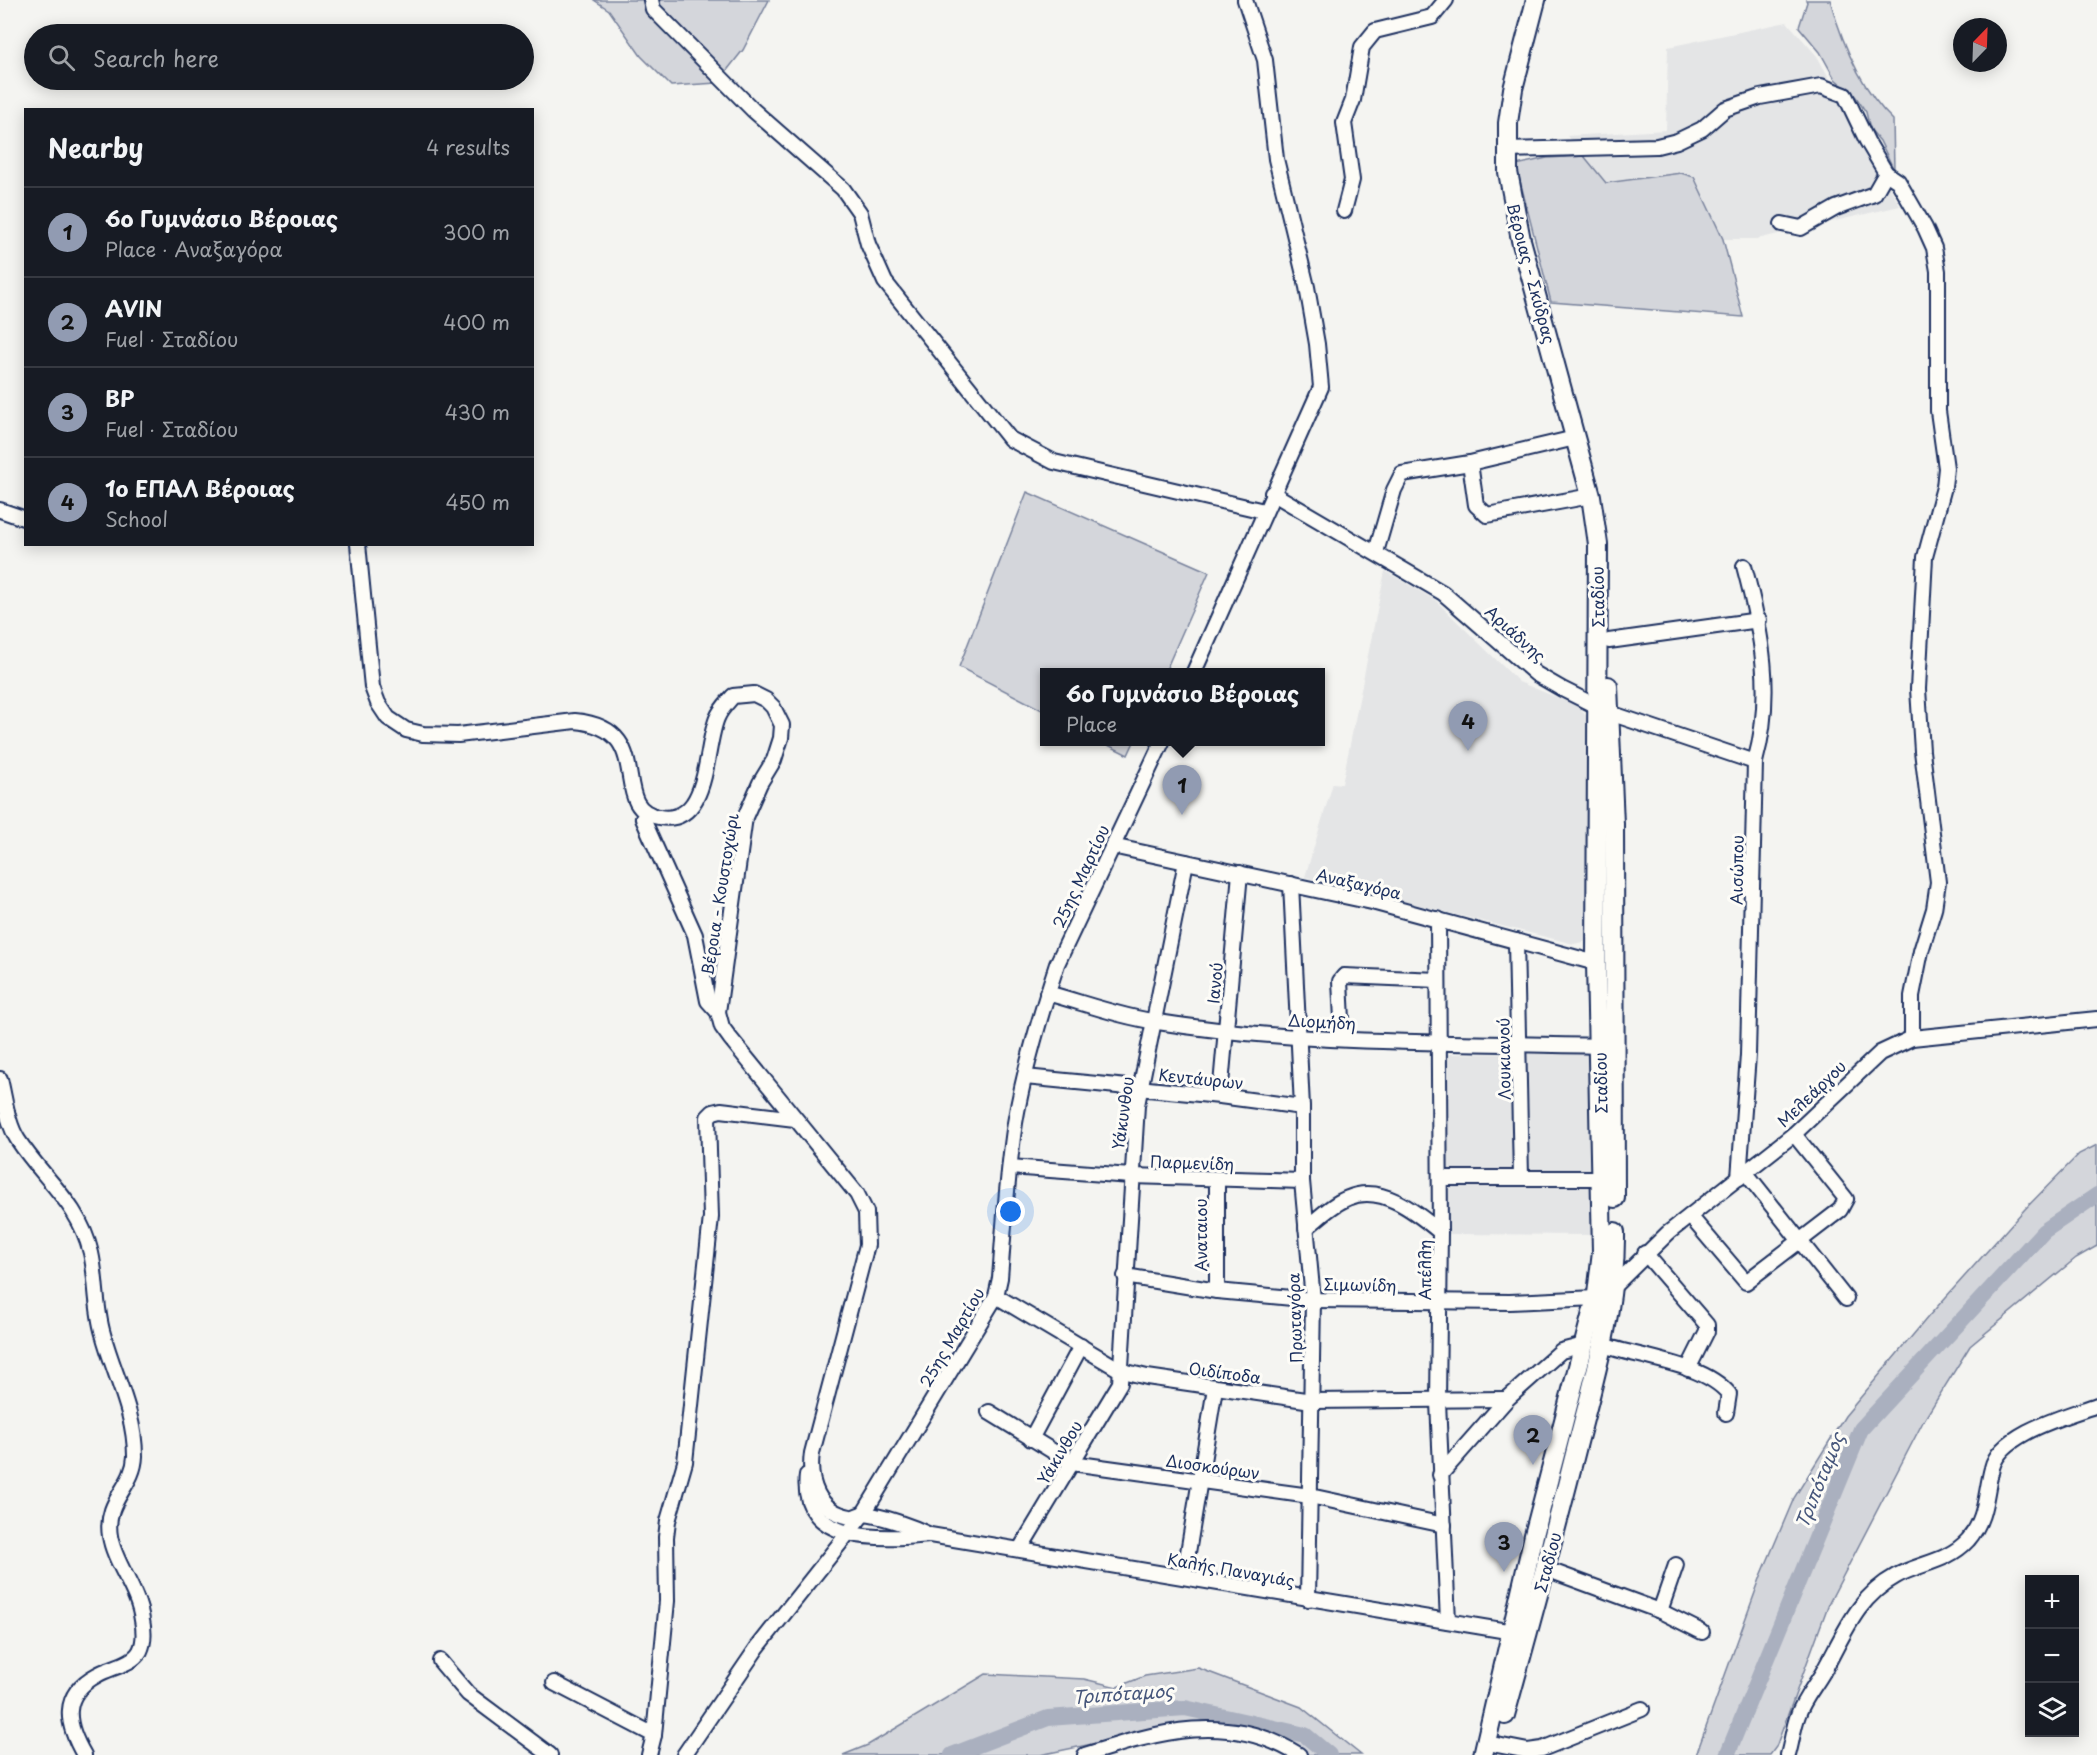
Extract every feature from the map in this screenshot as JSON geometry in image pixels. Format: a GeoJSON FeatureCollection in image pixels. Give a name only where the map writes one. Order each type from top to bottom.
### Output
{"type":"FeatureCollection","features":[{"type":"Feature","properties":{"kind":"main road","name":"Βέροιας - Σκύδρας"},"geometry":{"type":"LineString","coordinates":[[1536,0],[1513,89],[1507,150],[1510,192],[1591,496],[1598,544]]}},
{"type":"Feature","properties":{"kind":"main road","name":"Σταδίου"},"geometry":{"type":"LineString","coordinates":[[1520,1633],[1546,1569],[1603,1345],[1613,1287],[1615,1238],[1614,824],[1603,710],[1609,641],[1605,557],[1598,544]]}},
{"type":"Feature","properties":{"kind":"main road","name":"Σταδίου"},"geometry":{"type":"LineString","coordinates":[[1491,1752],[1520,1633],[1534,1535],[1596,1298],[1602,1252],[1596,963],[1603,710],[1598,544]]}},
{"type":"Feature","properties":{"kind":"street"},"geometry":{"type":"LineString","coordinates":[[651,0],[653,9],[702,61],[753,110],[843,189],[860,213],[868,244],[885,282],[1010,439],[1054,462],[1264,511]]}},
{"type":"Feature","properties":{"kind":"street"},"geometry":{"type":"LineString","coordinates":[[1196,668],[1321,387],[1317,344],[1307,287],[1276,159],[1265,60],[1245,0]]}},
{"type":"Feature","properties":{"kind":"street"},"geometry":{"type":"LineString","coordinates":[[1344,211],[1352,180],[1344,123],[1353,100],[1362,46],[1375,32],[1432,17],[1446,0]]}},
{"type":"Feature","properties":{"kind":"street"},"geometry":{"type":"LineString","coordinates":[[1507,150],[1657,146],[1677,141],[1702,129],[1725,109],[1760,97],[1821,86],[1845,95],[1866,141],[1886,173],[1898,181],[1935,248],[1938,271],[1938,411],[1946,468],[1944,487],[1925,557],[1918,689],[1922,751],[1938,882],[1934,909],[1921,951],[1912,996],[1912,1038]]}},
{"type":"Feature","properties":{"kind":"street"},"geometry":{"type":"LineString","coordinates":[[1782,224],[1801,228],[1836,208],[1874,194],[1886,173]]}},
{"type":"Feature","properties":{"kind":"street"},"geometry":{"type":"LineString","coordinates":[[1376,552],[1394,490],[1401,476],[1407,472],[1470,463],[1575,438]]}},
{"type":"Feature","properties":{"kind":"street"},"geometry":{"type":"LineString","coordinates":[[1470,463],[1476,505],[1478,510],[1487,515],[1591,496]]}},
{"type":"Feature","properties":{"kind":"street","name":"Αριάδνης"},"geometry":{"type":"LineString","coordinates":[[1272,493],[1443,593],[1536,674],[1603,710],[1755,762]]}},
{"type":"Feature","properties":{"kind":"street"},"geometry":{"type":"LineString","coordinates":[[0,510],[24,518]]}},
{"type":"Feature","properties":{"kind":"street"},"geometry":{"type":"LineString","coordinates":[[358,546],[372,687],[378,703],[388,718],[406,730],[423,734],[458,735],[575,721],[592,723],[608,730],[620,741],[638,806],[649,814],[643,819],[695,935],[708,1001],[718,1012],[722,1027],[730,1038],[863,1203],[868,1222],[867,1245],[820,1414],[806,1491],[811,1506],[830,1527],[848,1534]]}},
{"type":"Feature","properties":{"kind":"street","name":"Αισώπου"},"geometry":{"type":"LineString","coordinates":[[1743,1175],[1755,762],[1764,731],[1767,705],[1759,620],[1744,566]]}},
{"type":"Feature","properties":{"kind":"street"},"geometry":{"type":"LineString","coordinates":[[1609,641],[1759,620]]}},
{"type":"Feature","properties":{"kind":"street","name":"Βέροια - Κουστοχώρι"},"geometry":{"type":"LineString","coordinates":[[649,814],[675,818],[689,810],[700,786],[717,716],[734,696],[754,694],[773,707],[782,725],[781,738],[774,760],[760,783],[745,817],[718,1012]]}},
{"type":"Feature","properties":{"kind":"street","name":"25ης Μαρτίου"},"geometry":{"type":"LineString","coordinates":[[684,1755],[756,1648],[862,1514],[996,1296],[1000,1278],[1010,1167],[1024,1077],[1047,993],[1057,964],[1160,746]]}},
{"type":"Feature","properties":{"kind":"street","name":"Αναξαγόρα"},"geometry":{"type":"LineString","coordinates":[[1112,846],[1291,884],[1438,919],[1596,963]]}},
{"type":"Feature","properties":{"kind":"street","name":"Υάκυνθου"},"geometry":{"type":"LineString","coordinates":[[1122,1371],[1131,1176],[1141,1088],[1186,862]]}},
{"type":"Feature","properties":{"kind":"street","name":"Ιανού"},"geometry":{"type":"LineString","coordinates":[[1220,1096],[1240,873]]}},
{"type":"Feature","properties":{"kind":"street","name":"Πρωταγόρα"},"geometry":{"type":"LineString","coordinates":[[1291,884],[1302,1107],[1302,1181],[1312,1300],[1308,1599]]}},
{"type":"Feature","properties":{"kind":"street","name":"Απέλλη"},"geometry":{"type":"LineString","coordinates":[[1438,919],[1440,1044],[1438,1402],[1448,1621]]}},
{"type":"Feature","properties":{"kind":"street","name":"Λουκιανού"},"geometry":{"type":"LineString","coordinates":[[1516,941],[1521,1177]]}},
{"type":"Feature","properties":{"kind":"street"},"geometry":{"type":"LineString","coordinates":[[1343,1039],[1340,981],[1344,976],[1438,980]]}},
{"type":"Feature","properties":{"kind":"street","name":"Διομήδη"},"geometry":{"type":"LineString","coordinates":[[1047,993],[1155,1022],[1227,1031],[1440,1044],[1599,1046]]}},
{"type":"Feature","properties":{"kind":"street","name":"Μελεάργου"},"geometry":{"type":"LineString","coordinates":[[1596,1298],[1613,1287],[1646,1253],[1690,1216],[1794,1134],[1869,1061],[1912,1038],[2097,1019]]}},
{"type":"Feature","properties":{"kind":"street","name":"Κεντάυρων"},"geometry":{"type":"LineString","coordinates":[[1024,1077],[1220,1096],[1302,1107]]}},
{"type":"Feature","properties":{"kind":"street"},"geometry":{"type":"LineString","coordinates":[[0,1079],[18,1139],[72,1206],[81,1222],[91,1254],[97,1309],[103,1335],[129,1409],[135,1457],[128,1482],[113,1503],[109,1520],[110,1537],[133,1586],[144,1637],[140,1651],[132,1659],[96,1675],[72,1702],[67,1712],[69,1724],[84,1755]]}},
{"type":"Feature","properties":{"kind":"street"},"geometry":{"type":"LineString","coordinates":[[649,1755],[654,1735],[667,1601],[666,1537],[668,1521],[685,1462],[711,1217],[708,1117],[712,1112],[721,1110],[795,1119]]}},
{"type":"Feature","properties":{"kind":"street"},"geometry":{"type":"LineString","coordinates":[[1690,1216],[1746,1282],[1840,1210],[1846,1199],[1794,1134]]}},
{"type":"Feature","properties":{"kind":"street","name":"Παρμενίδη"},"geometry":{"type":"LineString","coordinates":[[1010,1167],[1131,1176],[1302,1181]]}},
{"type":"Feature","properties":{"kind":"street"},"geometry":{"type":"LineString","coordinates":[[1743,1175],[1846,1299]]}},
{"type":"Feature","properties":{"kind":"street"},"geometry":{"type":"LineString","coordinates":[[1440,1178],[1602,1178]]}},
{"type":"Feature","properties":{"kind":"street","name":"Αναταιου"},"geometry":{"type":"LineString","coordinates":[[1217,1179],[1217,1291]]}},
{"type":"Feature","properties":{"kind":"street"},"geometry":{"type":"LineString","coordinates":[[1306,1228],[1348,1197],[1362,1195],[1381,1197],[1400,1203],[1440,1232]]}},
{"type":"Feature","properties":{"kind":"street"},"geometry":{"type":"LineString","coordinates":[[1646,1253],[1707,1325],[1707,1331],[1688,1369]]}},
{"type":"Feature","properties":{"kind":"street","name":"Σιμωνίδη"},"geometry":{"type":"LineString","coordinates":[[1125,1276],[1217,1291],[1312,1300],[1510,1302],[1596,1298]]}},
{"type":"Feature","properties":{"kind":"street","name":"Οιδίποδα"},"geometry":{"type":"LineString","coordinates":[[996,1296],[1122,1371],[1215,1388],[1312,1401],[1438,1402],[1507,1399]]}},
{"type":"Feature","properties":{"kind":"street"},"geometry":{"type":"LineString","coordinates":[[1440,1475],[1507,1399],[1561,1352],[1584,1345]]}},
{"type":"Feature","properties":{"kind":"street"},"geometry":{"type":"LineString","coordinates":[[1603,1345],[1688,1369],[1724,1388],[1729,1394],[1726,1413]]}},
{"type":"Feature","properties":{"kind":"street"},"geometry":{"type":"LineString","coordinates":[[1031,1439],[1081,1346]]}},
{"type":"Feature","properties":{"kind":"street","name":"Υάκινθου"},"geometry":{"type":"LineString","coordinates":[[1020,1549],[1120,1383],[1122,1371]]}},
{"type":"Feature","properties":{"kind":"street"},"geometry":{"type":"LineString","coordinates":[[1184,1577],[1215,1388]]}},
{"type":"Feature","properties":{"kind":"street"},"geometry":{"type":"LineString","coordinates":[[1788,1755],[1798,1715],[1855,1612],[1869,1596],[1896,1576],[1956,1552],[1970,1538],[1985,1509],[1992,1467],[1998,1452],[2027,1433],[2059,1417],[2097,1405]]}},
{"type":"Feature","properties":{"kind":"street","name":"Διοσκούρων"},"geometry":{"type":"LineString","coordinates":[[989,1412],[1072,1463],[1310,1496],[1444,1525]]}},
{"type":"Feature","properties":{"kind":"street"},"geometry":{"type":"LineString","coordinates":[[810,1464],[812,1483],[824,1504],[848,1517],[862,1514]]}},
{"type":"Feature","properties":{"kind":"street","name":"Καλής Παναγιάς"},"geometry":{"type":"LineString","coordinates":[[862,1514],[914,1527],[930,1535]]}},
{"type":"Feature","properties":{"kind":"street","name":"Καλής Παναγιάς"},"geometry":{"type":"LineString","coordinates":[[848,1534],[930,1535],[1520,1633]]}},
{"type":"Feature","properties":{"kind":"street"},"geometry":{"type":"LineString","coordinates":[[1660,1611],[1676,1565]]}},
{"type":"Feature","properties":{"kind":"street"},"geometry":{"type":"LineString","coordinates":[[1546,1569],[1660,1611],[1702,1632]]}},
{"type":"Feature","properties":{"kind":"street"},"geometry":{"type":"LineString","coordinates":[[440,1661],[481,1705],[550,1755]]}},
{"type":"Feature","properties":{"kind":"street"},"geometry":{"type":"LineString","coordinates":[[554,1683],[654,1735]]}},
{"type":"Feature","properties":{"kind":"street"},"geometry":{"type":"LineString","coordinates":[[1491,1752],[1542,1749],[1642,1709]]}},
{"type":"Feature","properties":{"kind":"street"},"geometry":{"type":"LineString","coordinates":[[1085,1755],[1158,1733],[1196,1728],[1213,1728],[1255,1736],[1299,1755]]}},
{"type":"Feature","properties":{"kind":"shaded area"},"geometry":{"type":"Polygon","coordinates":[[[594,0],[769,0],[743,50],[717,83],[671,86],[641,56],[609,10],[594,0]]]}},
{"type":"Feature","properties":{"kind":"shaded area"},"geometry":{"type":"Polygon","coordinates":[[[1806,0],[1830,0],[1840,32],[1862,80],[1893,120],[1894,170],[1880,141],[1870,129],[1866,112],[1856,97],[1835,79],[1820,52],[1799,27],[1806,0]]]}},
{"type":"Feature","properties":{"kind":"shaded area"},"geometry":{"type":"Polygon","coordinates":[[[1787,22],[1817,56],[1900,206],[1757,239],[1723,239],[1694,177],[1681,173],[1606,183],[1567,136],[1666,130],[1668,47],[1787,22]]]}},
{"type":"Feature","properties":{"kind":"shaded area"},"geometry":{"type":"Polygon","coordinates":[[[1584,156],[1606,183],[1681,173],[1694,177],[1723,239],[1743,317],[1551,302],[1516,165],[1547,158],[1584,156]]]}},
{"type":"Feature","properties":{"kind":"shaded area"},"geometry":{"type":"Polygon","coordinates":[[[1027,492],[1209,572],[1167,668],[1040,668],[1040,709],[959,667],[1027,492]]]}},
{"type":"Feature","properties":{"kind":"shaded area"},"geometry":{"type":"Polygon","coordinates":[[[1385,571],[1435,600],[1519,682],[1578,706],[1588,718],[1587,941],[1574,944],[1305,877],[1333,783],[1342,784],[1385,571]]]}},
{"type":"Feature","properties":{"kind":"shaded area"},"geometry":{"type":"Polygon","coordinates":[[[1110,746],[1132,746],[1128,755],[1110,746]]]}},
{"type":"Feature","properties":{"kind":"shaded area"},"geometry":{"type":"Polygon","coordinates":[[[1446,1054],[1591,1054],[1592,1235],[1446,1234],[1446,1054]]]}},
{"type":"Feature","properties":{"kind":"shaded area"},"geometry":{"type":"Polygon","coordinates":[[[2097,1145],[2097,1246],[2076,1258],[1970,1346],[1924,1420],[1829,1603],[1776,1747],[1770,1755],[1696,1755],[1761,1576],[1794,1498],[1845,1416],[1928,1317],[2025,1209],[2079,1154],[2097,1145]]]}},
{"type":"Feature","properties":{"kind":"shaded area"},"geometry":{"type":"Polygon","coordinates":[[[1198,1668],[1301,1707],[1361,1755],[1297,1755],[1263,1737],[1182,1725],[1040,1755],[843,1755],[868,1745],[986,1674],[1084,1679],[1117,1687],[1145,1676],[1198,1668]]]}},
{"type":"Feature","properties":{"kind":"waterway","name":"Τριπόταμος"},"geometry":{"type":"LineString","coordinates":[[1727,1755],[1861,1429],[2044,1231],[2097,1195]]}},
{"type":"Feature","properties":{"kind":"waterway","name":"Τριπόταμος"},"geometry":{"type":"LineString","coordinates":[[952,1755],[1048,1718],[1185,1708],[1305,1735],[1329,1755]]}},
{"type":"Feature","properties":{"kind":"place","name":"1ο ΕΠΑΛ Βέροιας"},"geometry":{"type":"Point","coordinates":[1468,751]}},
{"type":"Feature","properties":{"kind":"place","name":"6ο Γυμνάσιο Βέροιας"},"geometry":{"type":"Point","coordinates":[1182,815]}},
{"type":"Feature","properties":{"kind":"place","name":"AVIN"},"geometry":{"type":"Point","coordinates":[1533,1465]}},
{"type":"Feature","properties":{"kind":"place","name":"BP"},"geometry":{"type":"Point","coordinates":[1504,1572]}}]}
